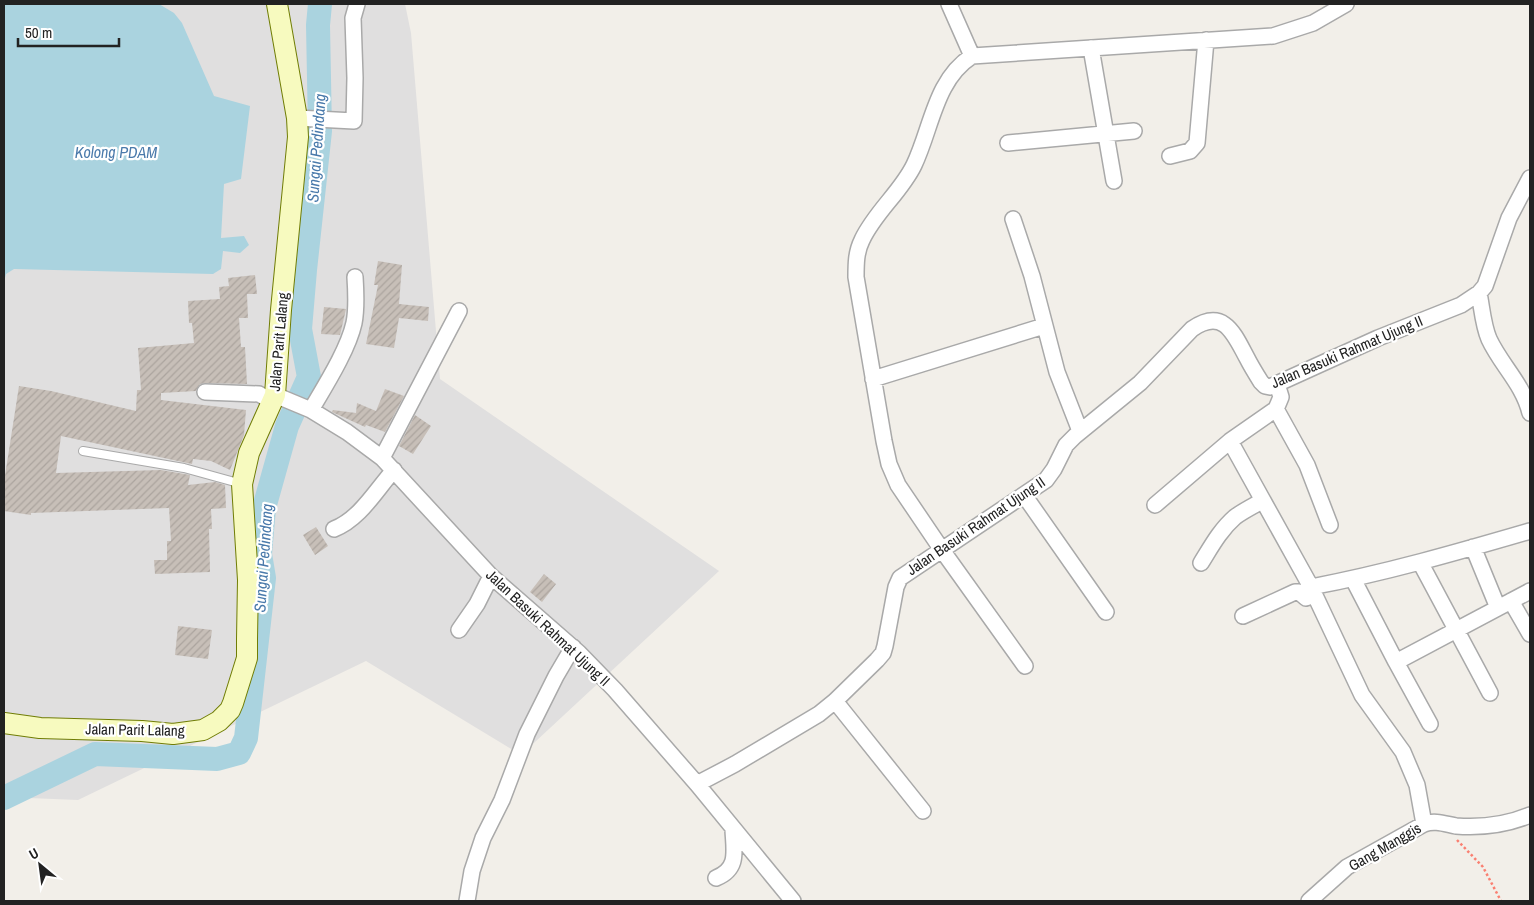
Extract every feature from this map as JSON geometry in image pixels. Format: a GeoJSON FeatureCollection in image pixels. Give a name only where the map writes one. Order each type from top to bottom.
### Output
{"type":"FeatureCollection","features":[{"type":"Feature","properties":{"kind":"street","name":"Jalan Parit Lalang"},"geometry":{"type":"LineString","coordinates":[[4,723],[40,728],[142,731],[173,734],[203,730],[219,721],[230,710],[233,703],[247,658],[248,580],[242,484],[249,453],[280,401],[281,310],[296,161],[303,118],[277,4]]}},
{"type":"Feature","properties":{"kind":"street"},"geometry":{"type":"LineString","coordinates":[[303,118],[354,121],[353,18],[357,4]]}},
{"type":"Feature","properties":{"kind":"street"},"geometry":{"type":"LineString","coordinates":[[949,4],[972,56]]}},
{"type":"Feature","properties":{"kind":"street"},"geometry":{"type":"LineString","coordinates":[[1025,666],[898,485],[889,464],[856,277],[858,250],[867,231],[892,199],[914,166],[940,92],[957,67],[972,56],[1273,36],[1313,23],[1346,4]]}},
{"type":"Feature","properties":{"kind":"street"},"geometry":{"type":"LineString","coordinates":[[1170,156],[1190,151],[1198,144],[1206,40]]}},
{"type":"Feature","properties":{"kind":"street"},"geometry":{"type":"LineString","coordinates":[[1091,48],[1114,181]]}},
{"type":"Feature","properties":{"kind":"street"},"geometry":{"type":"LineString","coordinates":[[1008,143],[1134,131]]}},
{"type":"Feature","properties":{"kind":"street"},"geometry":{"type":"LineString","coordinates":[[1530,178],[1509,218],[1486,283],[1479,293],[1487,335],[1521,388],[1527,400],[1530,413]]}},
{"type":"Feature","properties":{"kind":"street"},"geometry":{"type":"LineString","coordinates":[[1013,219],[1032,276],[1057,372],[1080,431]]}},
{"type":"Feature","properties":{"kind":"street"},"geometry":{"type":"LineString","coordinates":[[309,409],[346,345],[353,325],[356,307],[356,276]]}},
{"type":"Feature","properties":{"kind":"street","name":"Jalan Basuki Rahmat Ujung II"},"geometry":{"type":"LineString","coordinates":[[205,392],[259,394],[266,398],[309,409],[347,432],[382,458],[491,576],[572,647],[621,697],[697,784],[735,764],[819,714],[835,700],[882,653],[896,587],[900,578],[1040,485],[1051,475],[1066,445],[1080,431],[1140,383],[1192,329],[1204,322],[1219,322],[1228,326],[1237,338],[1247,359],[1263,384],[1270,387],[1378,338],[1461,305],[1479,293]]}},
{"type":"Feature","properties":{"kind":"street"},"geometry":{"type":"LineString","coordinates":[[382,458],[459,311]]}},
{"type":"Feature","properties":{"kind":"street"},"geometry":{"type":"LineString","coordinates":[[873,379],[1044,326]]}},
{"type":"Feature","properties":{"kind":"street"},"geometry":{"type":"LineString","coordinates":[[1155,505],[1230,442],[1276,409],[1281,397],[1277,384]]}},
{"type":"Feature","properties":{"kind":"street"},"geometry":{"type":"LineString","coordinates":[[1276,409],[1307,465],[1330,525]]}},
{"type":"Feature","properties":{"kind":"street"},"geometry":{"type":"LineString","coordinates":[[1230,442],[1313,591],[1362,695],[1403,752],[1416,785],[1424,824]]}},
{"type":"Feature","properties":{"kind":"street"},"geometry":{"type":"LineString","coordinates":[[334,528],[351,518],[394,470]]}},
{"type":"Feature","properties":{"kind":"street"},"geometry":{"type":"LineString","coordinates":[[1024,495],[1106,612]]}},
{"type":"Feature","properties":{"kind":"street"},"geometry":{"type":"LineString","coordinates":[[1201,563],[1230,521],[1262,501]]}},
{"type":"Feature","properties":{"kind":"street"},"geometry":{"type":"LineString","coordinates":[[1242,616],[1295,592],[1299,592],[1306,598],[1313,591],[1353,579],[1530,532]]}},
{"type":"Feature","properties":{"kind":"street"},"geometry":{"type":"LineString","coordinates":[[1473,547],[1504,604],[1530,634]]}},
{"type":"Feature","properties":{"kind":"street"},"geometry":{"type":"LineString","coordinates":[[1420,562],[1490,693]]}},
{"type":"Feature","properties":{"kind":"street"},"geometry":{"type":"LineString","coordinates":[[459,630],[477,604],[491,576]]}},
{"type":"Feature","properties":{"kind":"street"},"geometry":{"type":"LineString","coordinates":[[1353,579],[1430,724]]}},
{"type":"Feature","properties":{"kind":"street"},"geometry":{"type":"LineString","coordinates":[[1396,662],[1456,632],[1530,591]]}},
{"type":"Feature","properties":{"kind":"street"},"geometry":{"type":"LineString","coordinates":[[467,901],[472,872],[483,838],[502,800],[527,734],[572,647]]}},
{"type":"Feature","properties":{"kind":"street"},"geometry":{"type":"LineString","coordinates":[[835,700],[923,811]]}},
{"type":"Feature","properties":{"kind":"street"},"geometry":{"type":"LineString","coordinates":[[697,784],[792,901]]}},
{"type":"Feature","properties":{"kind":"street","name":"Gang Manggis"},"geometry":{"type":"LineString","coordinates":[[1309,901],[1347,867],[1424,824],[1433,821],[1455,826],[1483,827],[1502,824],[1530,815]]}},
{"type":"Feature","properties":{"kind":"street"},"geometry":{"type":"LineString","coordinates":[[716,878],[728,871],[733,863],[733,830]]}},
{"type":"Feature","properties":{"kind":"lane"},"geometry":{"type":"LineString","coordinates":[[83,451],[184,468],[242,484]]}},
{"type":"Feature","properties":{"kind":"path"},"geometry":{"type":"LineString","coordinates":[[1440,823],[1483,867],[1501,901]]}},
{"type":"Feature","properties":{"kind":"shaded area"},"geometry":{"type":"Polygon","coordinates":[[[4,4],[405,4],[411,33],[440,379],[719,571],[521,755],[366,661],[78,800],[4,797],[4,4]]]}},
{"type":"Feature","properties":{"kind":"water","name":"Kolong PDAM"},"geometry":{"type":"Polygon","coordinates":[[[4,4],[159,4],[174,13],[182,23],[214,96],[250,106],[241,179],[224,184],[221,238],[244,236],[249,245],[240,253],[223,251],[221,269],[213,274],[14,269],[6,274],[4,282],[4,4]]]}},
{"type":"Feature","properties":{"kind":"building"},"geometry":{"type":"Polygon","coordinates":[[[378,261],[402,265],[399,304],[429,307],[428,321],[399,318],[394,348],[366,344],[378,285],[374,285],[378,261]]]}},
{"type":"Feature","properties":{"kind":"building"},"geometry":{"type":"Polygon","coordinates":[[[255,275],[257,294],[247,294],[248,318],[239,318],[241,347],[245,347],[247,384],[205,383],[200,384],[196,391],[161,393],[161,400],[246,410],[244,435],[230,470],[211,461],[193,459],[192,464],[61,436],[56,473],[161,470],[190,475],[188,485],[215,482],[225,485],[226,508],[211,509],[212,529],[209,529],[210,572],[155,574],[154,560],[167,560],[167,541],[171,541],[169,508],[31,513],[31,515],[4,511],[4,482],[19,386],[51,391],[136,411],[137,390],[141,390],[138,348],[194,343],[192,323],[189,323],[188,301],[220,299],[219,287],[229,286],[228,278],[255,275]]]}},
{"type":"Feature","properties":{"kind":"building"},"geometry":{"type":"Polygon","coordinates":[[[324,307],[346,309],[340,335],[321,334],[324,307]]]}},
{"type":"Feature","properties":{"kind":"building"},"geometry":{"type":"Polygon","coordinates":[[[385,389],[404,396],[385,432],[366,425],[365,427],[332,412],[333,410],[356,413],[357,403],[376,411],[385,389]]]}},
{"type":"Feature","properties":{"kind":"building"},"geometry":{"type":"Polygon","coordinates":[[[415,415],[431,426],[413,454],[399,446],[415,415]]]}},
{"type":"Feature","properties":{"kind":"building"},"geometry":{"type":"Polygon","coordinates":[[[316,527],[328,546],[315,555],[303,535],[316,527]]]}},
{"type":"Feature","properties":{"kind":"building"},"geometry":{"type":"Polygon","coordinates":[[[544,574],[556,584],[542,602],[530,592],[544,574]]]}},
{"type":"Feature","properties":{"kind":"building"},"geometry":{"type":"Polygon","coordinates":[[[178,626],[212,630],[208,659],[175,655],[178,626]]]}},
{"type":"Feature","properties":{"kind":"waterway","name":"Sungai Pedindang"},"geometry":{"type":"LineString","coordinates":[[4,798],[95,754],[217,759],[239,753],[246,738],[264,578],[260,554],[264,508],[287,426],[309,377],[300,329],[320,131],[318,25],[320,4]]}}]}
